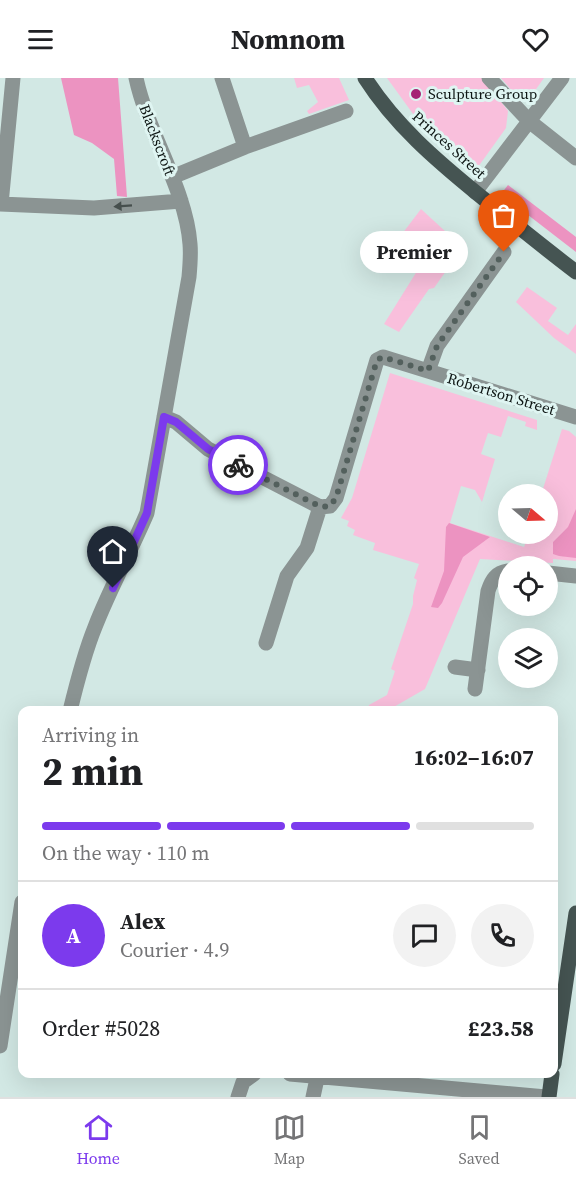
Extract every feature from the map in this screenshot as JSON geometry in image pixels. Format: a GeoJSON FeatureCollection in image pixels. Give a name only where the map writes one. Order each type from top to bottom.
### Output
{"type":"FeatureCollection","features":[{"type":"Feature","properties":{"kind":"main road","name":"Princes Street"},"geometry":{"type":"LineString","coordinates":[[365,78],[396,120],[428,153],[576,272]]}},
{"type":"Feature","properties":{"kind":"main road"},"geometry":{"type":"LineString","coordinates":[[558,1037],[576,913]]}},
{"type":"Feature","properties":{"kind":"main road"},"geometry":{"type":"LineString","coordinates":[[548,1097],[551,1078]]}},
{"type":"Feature","properties":{"kind":"street"},"geometry":{"type":"LineString","coordinates":[[13,78],[1,204],[94,208],[181,201]]}},
{"type":"Feature","properties":{"kind":"street","name":"Blackscroft"},"geometry":{"type":"LineString","coordinates":[[71,706],[83,660],[96,625],[147,513],[189,277],[190,244],[181,201],[149,126],[136,78]]}},
{"type":"Feature","properties":{"kind":"street"},"geometry":{"type":"LineString","coordinates":[[222,78],[245,147]]}},
{"type":"Feature","properties":{"kind":"street"},"geometry":{"type":"LineString","coordinates":[[489,78],[529,121],[576,158]]}},
{"type":"Feature","properties":{"kind":"street"},"geometry":{"type":"LineString","coordinates":[[475,192],[562,78]]}},
{"type":"Feature","properties":{"kind":"street"},"geometry":{"type":"LineString","coordinates":[[171,177],[245,147],[346,111]]}},
{"type":"Feature","properties":{"kind":"street"},"geometry":{"type":"LineString","coordinates":[[428,371],[437,346],[504,252]]}},
{"type":"Feature","properties":{"kind":"street","name":"Robertson Street"},"geometry":{"type":"LineString","coordinates":[[321,507],[330,506],[336,498],[377,360],[383,357],[576,417]]}},
{"type":"Feature","properties":{"kind":"street"},"geometry":{"type":"LineString","coordinates":[[164,417],[176,422],[208,449],[321,507],[307,548],[287,576],[266,643]]}},
{"type":"Feature","properties":{"kind":"street"},"geometry":{"type":"LineString","coordinates":[[475,689],[488,591],[492,580],[498,574]]}},
{"type":"Feature","properties":{"kind":"street"},"geometry":{"type":"LineString","coordinates":[[558,574],[576,576]]}},
{"type":"Feature","properties":{"kind":"street"},"geometry":{"type":"LineString","coordinates":[[455,667],[478,670]]}},
{"type":"Feature","properties":{"kind":"street"},"geometry":{"type":"LineString","coordinates":[[0,1046],[18,928]]}},
{"type":"Feature","properties":{"kind":"street"},"geometry":{"type":"LineString","coordinates":[[238,1097],[243,1082],[248,1078]]}},
{"type":"Feature","properties":{"kind":"street"},"geometry":{"type":"LineString","coordinates":[[313,1097],[317,1078]]}},
{"type":"Feature","properties":{"kind":"street"},"geometry":{"type":"LineString","coordinates":[[349,1078],[548,1097]]}},
{"type":"Feature","properties":{"kind":"shaded area"},"geometry":{"type":"Polygon","coordinates":[[[61,78],[118,78],[127,197],[117,196],[114,159],[92,143],[74,135],[61,78]]]}},
{"type":"Feature","properties":{"kind":"shaded area"},"geometry":{"type":"Polygon","coordinates":[[[294,78],[339,78],[349,100],[309,114],[307,111],[318,102],[309,85],[297,88],[294,78]]]}},
{"type":"Feature","properties":{"kind":"shaded area"},"geometry":{"type":"Polygon","coordinates":[[[387,78],[483,78],[508,111],[506,128],[478,167],[465,165],[416,118],[387,78]]]}},
{"type":"Feature","properties":{"kind":"shaded area"},"geometry":{"type":"Polygon","coordinates":[[[501,78],[544,78],[534,92],[523,96],[513,92],[501,78]]]}},
{"type":"Feature","properties":{"kind":"shaded area"},"geometry":{"type":"Polygon","coordinates":[[[508,185],[576,237],[576,252],[501,194],[508,185]]]}},
{"type":"Feature","properties":{"kind":"shaded area"},"geometry":{"type":"Polygon","coordinates":[[[421,209],[458,243],[462,240],[466,243],[434,288],[429,289],[399,332],[384,324],[427,255],[399,238],[421,209]]]}},
{"type":"Feature","properties":{"kind":"shaded area"},"geometry":{"type":"Polygon","coordinates":[[[527,287],[557,308],[548,321],[568,335],[576,324],[576,354],[554,338],[516,302],[527,287]]]}},
{"type":"Feature","properties":{"kind":"shaded area"},"geometry":{"type":"Polygon","coordinates":[[[390,373],[537,420],[537,430],[525,426],[526,422],[508,416],[501,437],[488,433],[481,454],[495,459],[482,502],[475,490],[461,486],[450,523],[498,539],[498,544],[515,544],[524,547],[525,544],[558,544],[558,484],[544,484],[562,429],[576,437],[576,561],[558,559],[558,556],[498,556],[498,560],[480,559],[425,689],[395,706],[369,706],[387,695],[395,671],[391,669],[413,604],[417,580],[414,578],[419,564],[373,550],[375,543],[353,535],[355,530],[347,526],[349,521],[341,518],[352,498],[390,373]]]}},
{"type":"Feature","properties":{"kind":"shaded area"},"geometry":{"type":"Polygon","coordinates":[[[576,509],[576,558],[553,554],[553,544],[558,544],[558,537],[568,527],[576,509]]]}},
{"type":"Feature","properties":{"kind":"shaded area"},"geometry":{"type":"Polygon","coordinates":[[[449,523],[490,537],[463,557],[442,603],[438,608],[431,607],[444,571],[446,527],[449,523]]]}},
{"type":"Feature","properties":{"kind":"way so far"},"geometry":{"type":"LineString","coordinates":[[238,465],[321,507],[330,506],[336,498],[377,360],[383,357],[428,371],[437,346],[504,252]]}},
{"type":"Feature","properties":{"kind":"place","name":"Sculpture Group"},"geometry":{"type":"Point","coordinates":[416,94]}},
{"type":"Feature","properties":{"kind":"place","name":"Premier"},"geometry":{"type":"Point","coordinates":[504,252]}},
{"type":"Feature","properties":{"kind":"route"},"geometry":{"type":"LineString","coordinates":[[113,588],[147,513],[164,417],[176,422],[208,449],[238,465]]}}]}
